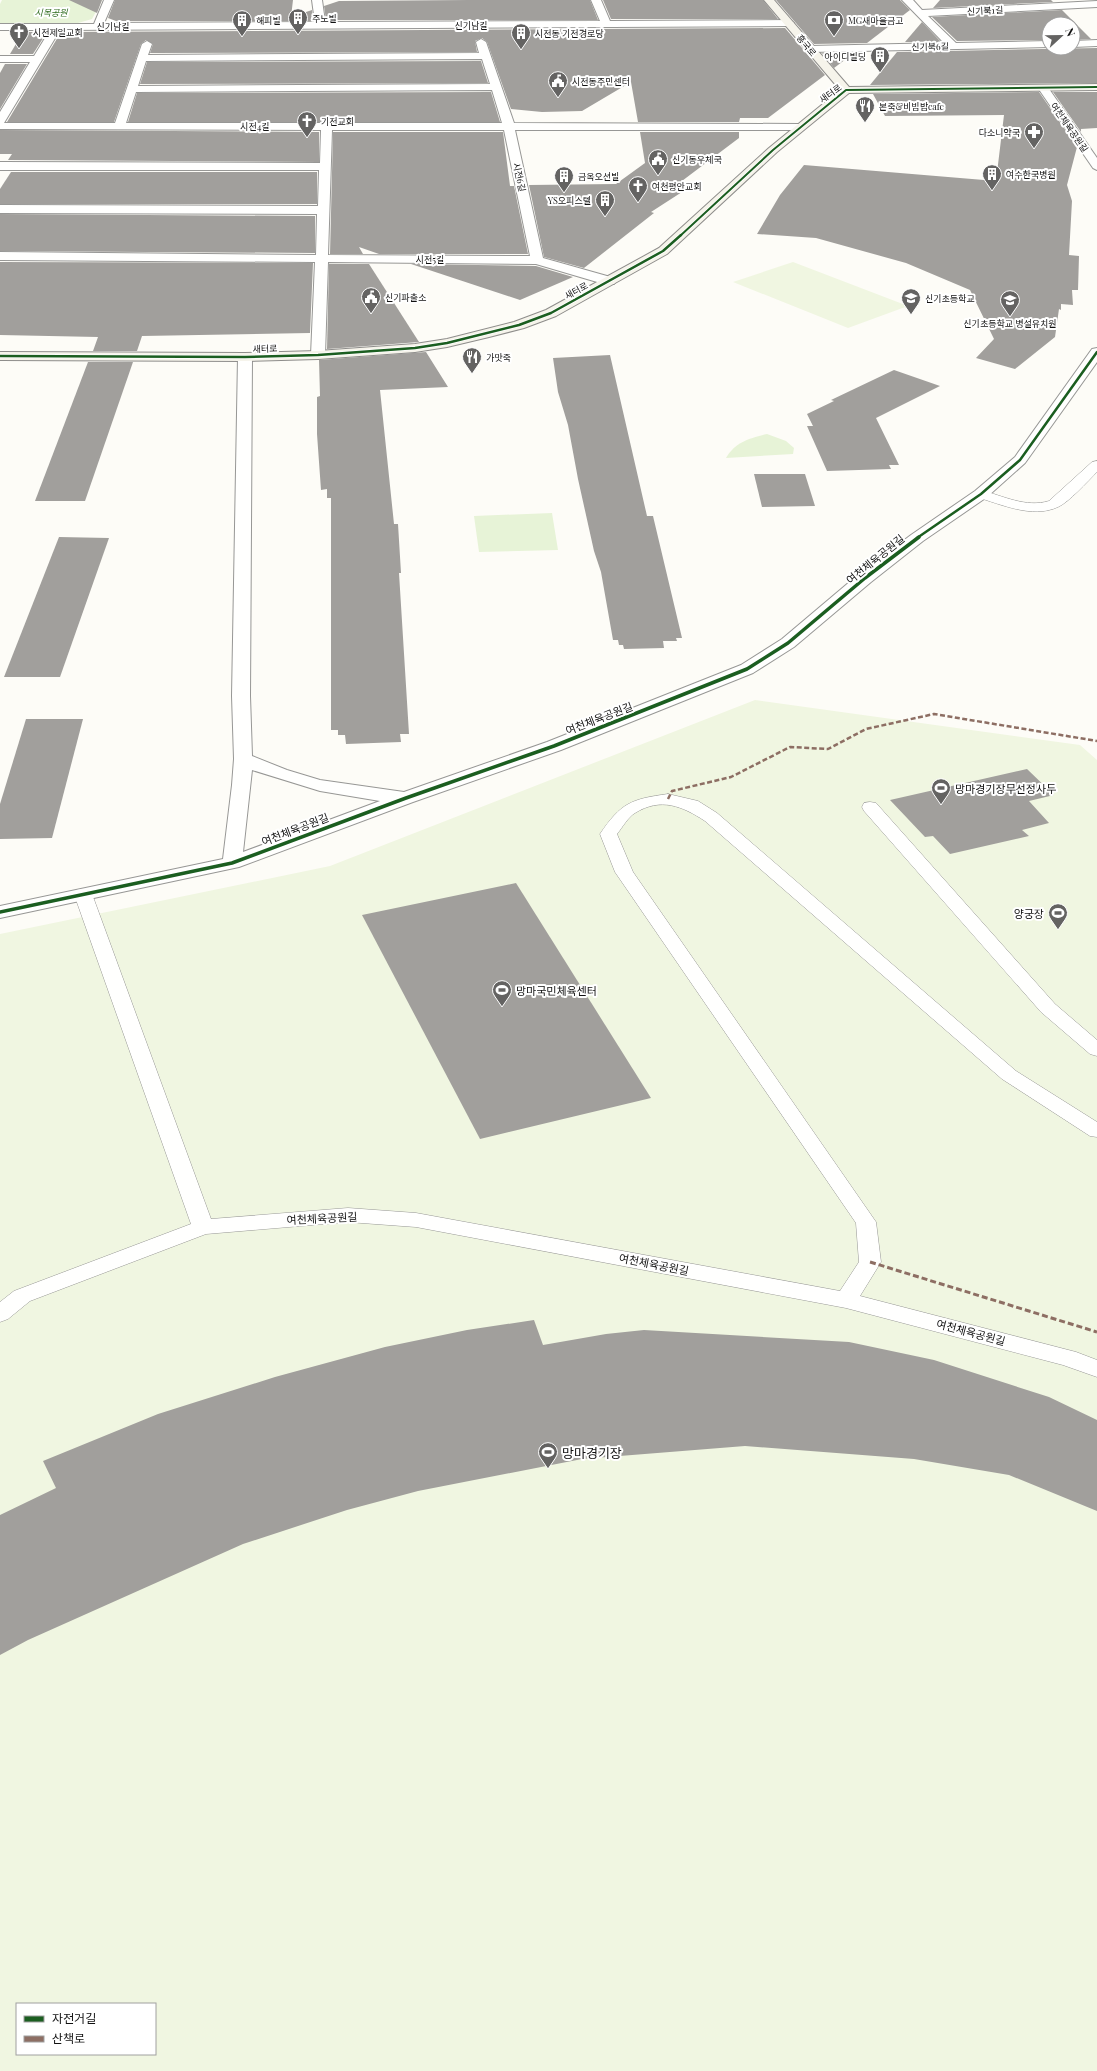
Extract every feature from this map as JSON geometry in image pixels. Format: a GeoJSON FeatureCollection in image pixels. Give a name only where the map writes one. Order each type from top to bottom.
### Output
{"type":"FeatureCollection","features":[{"type":"Feature","properties":{"kind":"street"},"geometry":{"type":"LineString","coordinates":[[98,26],[108,0]]}},
{"type":"Feature","properties":{"kind":"street"},"geometry":{"type":"LineString","coordinates":[[317,0],[320,25]]}},
{"type":"Feature","properties":{"kind":"street"},"geometry":{"type":"LineString","coordinates":[[596,0],[606,24]]}},
{"type":"Feature","properties":{"kind":"street","name":"흥국로"},"geometry":{"type":"LineString","coordinates":[[769,0],[846,90]]}},
{"type":"Feature","properties":{"kind":"street"},"geometry":{"type":"LineString","coordinates":[[907,0],[953,46]]}},
{"type":"Feature","properties":{"kind":"street","name":"신기북1길"},"geometry":{"type":"LineString","coordinates":[[920,13],[1097,4]]}},
{"type":"Feature","properties":{"kind":"street","name":"신기남길"},"geometry":{"type":"LineString","coordinates":[[0,27],[789,24]]}},
{"type":"Feature","properties":{"kind":"street","name":"시전6길"},"geometry":{"type":"LineString","coordinates":[[475,25],[509,126],[537,260]]}},
{"type":"Feature","properties":{"kind":"street"},"geometry":{"type":"LineString","coordinates":[[119,126],[153,26]]}},
{"type":"Feature","properties":{"kind":"street"},"geometry":{"type":"LineString","coordinates":[[0,121],[57,27]]}},
{"type":"Feature","properties":{"kind":"street"},"geometry":{"type":"LineString","coordinates":[[1081,44],[1097,43]]}},
{"type":"Feature","properties":{"kind":"street","name":"신기북6길"},"geometry":{"type":"LineString","coordinates":[[810,49],[1041,44]]}},
{"type":"Feature","properties":{"kind":"street"},"geometry":{"type":"LineString","coordinates":[[143,58],[486,56]]}},
{"type":"Feature","properties":{"kind":"street"},"geometry":{"type":"LineString","coordinates":[[0,59],[37,59]]}},
{"type":"Feature","properties":{"kind":"street"},"geometry":{"type":"LineString","coordinates":[[132,89],[496,87]]}},
{"type":"Feature","properties":{"kind":"street","name":"새터로"},"geometry":{"type":"LineString","coordinates":[[0,356],[245,357],[318,354],[415,348],[447,343],[489,333],[540,318],[663,251],[799,127],[846,90],[1097,87]]}},
{"type":"Feature","properties":{"kind":"street","name":"여천체육공원길"},"geometry":{"type":"LineString","coordinates":[[1043,88],[1097,166]]}},
{"type":"Feature","properties":{"kind":"street"},"geometry":{"type":"LineString","coordinates":[[6,90],[19,90]]}},
{"type":"Feature","properties":{"kind":"street","name":"시전4길"},"geometry":{"type":"LineString","coordinates":[[0,126],[799,127]]}},
{"type":"Feature","properties":{"kind":"street"},"geometry":{"type":"LineString","coordinates":[[318,354],[327,126]]}},
{"type":"Feature","properties":{"kind":"street"},"geometry":{"type":"LineString","coordinates":[[1078,138],[1091,138]]}},
{"type":"Feature","properties":{"kind":"street"},"geometry":{"type":"LineString","coordinates":[[0,166],[326,167]]}},
{"type":"Feature","properties":{"kind":"street"},"geometry":{"type":"LineString","coordinates":[[0,209],[324,210]]}},
{"type":"Feature","properties":{"kind":"street"},"geometry":{"type":"LineString","coordinates":[[0,256],[322,258]]}},
{"type":"Feature","properties":{"kind":"street","name":"시전5길"},"geometry":{"type":"LineString","coordinates":[[322,258],[537,260]]}},
{"type":"Feature","properties":{"kind":"street"},"geometry":{"type":"LineString","coordinates":[[537,260],[609,281]]}},
{"type":"Feature","properties":{"kind":"street"},"geometry":{"type":"LineString","coordinates":[[232,863],[242,785],[243,759],[241,696],[245,357]]}},
{"type":"Feature","properties":{"kind":"street","name":"여천체육공원길"},"geometry":{"type":"LineString","coordinates":[[0,912],[232,863],[406,798],[561,743],[747,669],[788,643],[865,578],[916,538],[980,494],[1020,460],[1094,360]]}},
{"type":"Feature","properties":{"kind":"street"},"geometry":{"type":"LineString","coordinates":[[243,759],[288,776],[343,790],[406,798]]}},
{"type":"Feature","properties":{"kind":"lane"},"geometry":{"type":"LineString","coordinates":[[980,494],[1014,504],[1035,508],[1045,508],[1054,504],[1097,464]]}},
{"type":"Feature","properties":{"kind":"lane"},"geometry":{"type":"LineString","coordinates":[[846,1300],[870,1262],[866,1222],[624,872],[608,834],[628,810],[646,802],[668,799],[692,805],[711,817],[1009,1075],[1097,1131]]}},
{"type":"Feature","properties":{"kind":"lane"},"geometry":{"type":"LineString","coordinates":[[870,807],[1048,1008],[1097,1050]]}},
{"type":"Feature","properties":{"kind":"lane"},"geometry":{"type":"LineString","coordinates":[[83,894],[203,1227]]}},
{"type":"Feature","properties":{"kind":"lane","name":"여천체육공원길"},"geometry":{"type":"LineString","coordinates":[[0,1314],[22,1296],[203,1227],[348,1215],[416,1220],[846,1300],[1068,1358],[1097,1370]]}},
{"type":"Feature","properties":{"kind":"green space","name":"시목공원"},"geometry":{"type":"Polygon","coordinates":[[[2,0],[102,0],[92,19],[78,23],[0,24],[0,4],[2,0]]]}},
{"type":"Feature","properties":{"kind":"green space"},"geometry":{"type":"Polygon","coordinates":[[[793,262],[908,306],[848,328],[733,282],[793,262]]]}},
{"type":"Feature","properties":{"kind":"green space"},"geometry":{"type":"Polygon","coordinates":[[[767,434],[786,441],[794,448],[793,454],[726,458],[738,444],[767,434]]]}},
{"type":"Feature","properties":{"kind":"green space"},"geometry":{"type":"Polygon","coordinates":[[[552,513],[558,550],[479,552],[474,516],[552,513]]]}},
{"type":"Feature","properties":{"kind":"green space","name":"망마경기장"},"geometry":{"type":"Polygon","coordinates":[[[755,700],[1080,745],[1097,760],[1097,2071],[0,2071],[0,934],[330,866],[755,700]]]}},
{"type":"Feature","properties":{"kind":"building"},"geometry":{"type":"Polygon","coordinates":[[[69,0],[102,0],[97,13],[69,0]]]}},
{"type":"Feature","properties":{"kind":"building"},"geometry":{"type":"Polygon","coordinates":[[[115,0],[293,0],[291,17],[312,10],[313,21],[116,21],[108,18],[115,0]]]}},
{"type":"Feature","properties":{"kind":"building"},"geometry":{"type":"Polygon","coordinates":[[[590,0],[598,20],[326,20],[324,6],[339,1],[590,0]]]}},
{"type":"Feature","properties":{"kind":"building"},"geometry":{"type":"Polygon","coordinates":[[[603,0],[763,0],[778,19],[611,19],[603,0]]]}},
{"type":"Feature","properties":{"kind":"building"},"geometry":{"type":"Polygon","coordinates":[[[776,0],[900,0],[910,10],[867,43],[814,44],[776,0]]]}},
{"type":"Feature","properties":{"kind":"building"},"geometry":{"type":"Polygon","coordinates":[[[940,0],[1051,0],[1053,2],[933,8],[940,0]]]}},
{"type":"Feature","properties":{"kind":"building"},"geometry":{"type":"Polygon","coordinates":[[[1062,10],[1068,16],[1041,16],[1041,40],[957,41],[932,17],[1062,10]]]}},
{"type":"Feature","properties":{"kind":"building"},"geometry":{"type":"Polygon","coordinates":[[[922,22],[941,42],[905,42],[922,22]]]}},
{"type":"Feature","properties":{"kind":"building"},"geometry":{"type":"Polygon","coordinates":[[[785,28],[825,75],[768,118],[740,118],[739,122],[638,122],[631,82],[582,111],[542,112],[511,109],[487,42],[482,38],[475,41],[477,52],[150,53],[153,44],[146,40],[141,44],[114,122],[7,122],[61,32],[785,28]]]}},
{"type":"Feature","properties":{"kind":"building"},"geometry":{"type":"Polygon","coordinates":[[[1081,29],[1091,39],[1081,40],[1081,29]]]}},
{"type":"Feature","properties":{"kind":"building"},"geometry":{"type":"Polygon","coordinates":[[[23,32],[47,32],[33,54],[10,54],[23,32]]]}},
{"type":"Feature","properties":{"kind":"building"},"geometry":{"type":"Polygon","coordinates":[[[1081,48],[1097,48],[1097,83],[870,85],[897,52],[1041,49],[1041,56],[1081,56],[1081,48]]]}},
{"type":"Feature","properties":{"kind":"building"},"geometry":{"type":"Polygon","coordinates":[[[822,53],[854,53],[834,68],[822,53]]]}},
{"type":"Feature","properties":{"kind":"building"},"geometry":{"type":"Polygon","coordinates":[[[481,61],[488,83],[140,84],[147,62],[481,61]]]}},
{"type":"Feature","properties":{"kind":"building"},"geometry":{"type":"Polygon","coordinates":[[[5,64],[27,64],[0,109],[0,73],[5,64]]]}},
{"type":"Feature","properties":{"kind":"building"},"geometry":{"type":"Polygon","coordinates":[[[491,92],[500,122],[128,122],[137,93],[491,92]]]}},
{"type":"Feature","properties":{"kind":"building"},"geometry":{"type":"Polygon","coordinates":[[[1039,92],[1077,147],[1067,185],[1072,201],[1069,255],[1079,256],[1078,290],[1072,290],[1073,305],[1061,304],[1055,337],[1015,369],[976,358],[994,339],[970,290],[906,263],[816,238],[757,234],[780,195],[804,165],[996,181],[1004,115],[885,116],[873,94],[1039,92]]]}},
{"type":"Feature","properties":{"kind":"building"},"geometry":{"type":"Polygon","coordinates":[[[1053,92],[1097,92],[1097,128],[1081,129],[1081,132],[1053,92]]]}},
{"type":"Feature","properties":{"kind":"building"},"geometry":{"type":"Polygon","coordinates":[[[0,130],[319,132],[319,162],[8,160],[12,154],[0,154],[0,130]]]}},
{"type":"Feature","properties":{"kind":"building"},"geometry":{"type":"Polygon","coordinates":[[[333,132],[503,132],[510,186],[514,186],[528,254],[379,254],[359,247],[363,254],[330,254],[333,132]]]}},
{"type":"Feature","properties":{"kind":"building"},"geometry":{"type":"Polygon","coordinates":[[[640,132],[739,132],[739,138],[670,190],[682,192],[651,212],[654,213],[584,268],[544,257],[529,185],[616,184],[645,163],[640,132]]]}},
{"type":"Feature","properties":{"kind":"building"},"geometry":{"type":"Polygon","coordinates":[[[11,172],[317,172],[317,204],[0,204],[0,189],[11,172]]]}},
{"type":"Feature","properties":{"kind":"building"},"geometry":{"type":"Polygon","coordinates":[[[0,214],[315,216],[315,253],[0,251],[0,214]]]}},
{"type":"Feature","properties":{"kind":"building"},"geometry":{"type":"Polygon","coordinates":[[[0,262],[313,263],[310,333],[142,336],[137,351],[93,351],[98,337],[0,335],[0,262]]]}},
{"type":"Feature","properties":{"kind":"building"},"geometry":{"type":"Polygon","coordinates":[[[329,264],[369,264],[419,342],[327,349],[329,264]]]}},
{"type":"Feature","properties":{"kind":"building"},"geometry":{"type":"Polygon","coordinates":[[[411,264],[536,266],[573,277],[520,300],[411,264]]]}},
{"type":"Feature","properties":{"kind":"building"},"geometry":{"type":"Polygon","coordinates":[[[426,352],[448,387],[380,390],[394,524],[398,524],[401,573],[399,573],[409,734],[400,734],[401,742],[346,744],[345,735],[338,735],[338,730],[331,730],[331,498],[327,498],[327,489],[321,490],[317,434],[317,397],[320,396],[319,360],[426,352]]]}},
{"type":"Feature","properties":{"kind":"building"},"geometry":{"type":"Polygon","coordinates":[[[610,355],[647,516],[653,516],[682,638],[676,638],[677,641],[663,641],[664,648],[624,649],[623,645],[619,645],[618,640],[613,640],[601,572],[594,551],[568,425],[558,392],[553,358],[610,355]]]}},
{"type":"Feature","properties":{"kind":"building"},"geometry":{"type":"Polygon","coordinates":[[[88,362],[133,362],[85,501],[35,501],[88,362]]]}},
{"type":"Feature","properties":{"kind":"building"},"geometry":{"type":"Polygon","coordinates":[[[894,370],[940,386],[876,418],[899,465],[889,465],[891,469],[827,471],[807,426],[813,426],[807,414],[834,401],[831,400],[894,370]]]}},
{"type":"Feature","properties":{"kind":"building"},"geometry":{"type":"Polygon","coordinates":[[[754,474],[805,474],[815,506],[762,507],[754,474]]]}},
{"type":"Feature","properties":{"kind":"building"},"geometry":{"type":"Polygon","coordinates":[[[59,537],[109,538],[60,677],[4,677],[59,537]]]}},
{"type":"Feature","properties":{"kind":"building"},"geometry":{"type":"Polygon","coordinates":[[[26,719],[83,719],[52,838],[0,839],[0,804],[26,719]]]}},
{"type":"Feature","properties":{"kind":"building","name":"망마경기장무선정사두"},"geometry":{"type":"Polygon","coordinates":[[[1027,769],[1054,795],[1029,801],[1049,823],[1022,830],[1029,836],[950,854],[933,836],[925,837],[890,800],[1027,769]]]}},
{"type":"Feature","properties":{"kind":"building","name":"망마국민체육센터"},"geometry":{"type":"Polygon","coordinates":[[[516,883],[651,1098],[480,1139],[362,915],[516,883]]]}},
{"type":"Feature","properties":{"kind":"building"},"geometry":{"type":"Polygon","coordinates":[[[534,1320],[543,1345],[606,1334],[644,1330],[849,1342],[934,1360],[1049,1397],[1097,1420],[1097,1511],[1009,1475],[914,1459],[745,1446],[582,1459],[418,1491],[347,1510],[243,1544],[28,1640],[0,1655],[0,1515],[56,1488],[43,1461],[158,1414],[275,1377],[385,1347],[467,1330],[534,1320]]]}},
{"type":"Feature","properties":{"kind":"marked path"},"geometry":{"type":"LineString","coordinates":[[668,799],[672,791],[731,777],[790,747],[828,749],[866,729],[934,714],[1097,741]]}},
{"type":"Feature","properties":{"kind":"marked path"},"geometry":{"type":"LineString","coordinates":[[870,1262],[1097,1332]]}},
{"type":"Feature","properties":{"kind":"cycle path"},"geometry":{"type":"LineString","coordinates":[[0,356],[245,357],[318,355],[415,348],[447,343],[489,333],[519,325],[551,313],[663,251],[773,150],[846,90],[1097,87]]}},
{"type":"Feature","properties":{"kind":"cycle path"},"geometry":{"type":"LineString","coordinates":[[0,912],[232,863],[406,798],[554,746],[747,669],[788,643],[865,578],[917,538],[981,494],[1020,460],[1097,352]]}},
{"type":"Feature","properties":{"kind":"place","name":"주노빌"},"geometry":{"type":"Point","coordinates":[298,35]}},
{"type":"Feature","properties":{"kind":"place","name":"해피빌"},"geometry":{"type":"Point","coordinates":[242,37]}},
{"type":"Feature","properties":{"kind":"place","name":"MG새마을금고"},"geometry":{"type":"Point","coordinates":[834,37]}},
{"type":"Feature","properties":{"kind":"place","name":"시전제일교회"},"geometry":{"type":"Point","coordinates":[19,49]}},
{"type":"Feature","properties":{"kind":"place","name":"시전동 기전경로당"},"geometry":{"type":"Point","coordinates":[521,50]}},
{"type":"Feature","properties":{"kind":"place","name":"아이디빌딩"},"geometry":{"type":"Point","coordinates":[880,73]}},
{"type":"Feature","properties":{"kind":"place","name":"시전동주민센터"},"geometry":{"type":"Point","coordinates":[558,98]}},
{"type":"Feature","properties":{"kind":"place","name":"본죽&비빔밥cafe"},"geometry":{"type":"Point","coordinates":[865,123]}},
{"type":"Feature","properties":{"kind":"place","name":"기전교회"},"geometry":{"type":"Point","coordinates":[307,138]}},
{"type":"Feature","properties":{"kind":"place","name":"다소니약국"},"geometry":{"type":"Point","coordinates":[1034,149]}},
{"type":"Feature","properties":{"kind":"place","name":"신기동우체국"},"geometry":{"type":"Point","coordinates":[658,176]}},
{"type":"Feature","properties":{"kind":"place","name":"여수한국병원"},"geometry":{"type":"Point","coordinates":[992,191]}},
{"type":"Feature","properties":{"kind":"place","name":"금옥오션빌"},"geometry":{"type":"Point","coordinates":[564,193]}},
{"type":"Feature","properties":{"kind":"place","name":"여천평안교회"},"geometry":{"type":"Point","coordinates":[638,203]}},
{"type":"Feature","properties":{"kind":"place","name":"YS오피스텔"},"geometry":{"type":"Point","coordinates":[605,217]}},
{"type":"Feature","properties":{"kind":"place","name":"신기파출소"},"geometry":{"type":"Point","coordinates":[371,314]}},
{"type":"Feature","properties":{"kind":"place","name":"신기초등학교"},"geometry":{"type":"Point","coordinates":[911,315]}},
{"type":"Feature","properties":{"kind":"place","name":"신기초등학교 병설유치원"},"geometry":{"type":"Point","coordinates":[1010,317]}},
{"type":"Feature","properties":{"kind":"place","name":"가맛죽"},"geometry":{"type":"Point","coordinates":[472,374]}},
{"type":"Feature","properties":{"kind":"place","name":"망마경기장무선정사두"},"geometry":{"type":"Point","coordinates":[941,805]}},
{"type":"Feature","properties":{"kind":"place","name":"양궁장"},"geometry":{"type":"Point","coordinates":[1058,930]}},
{"type":"Feature","properties":{"kind":"place","name":"망마국민체육센터"},"geometry":{"type":"Point","coordinates":[502,1007]}},
{"type":"Feature","properties":{"kind":"place","name":"망마경기장"},"geometry":{"type":"Point","coordinates":[548,1469]}}]}
